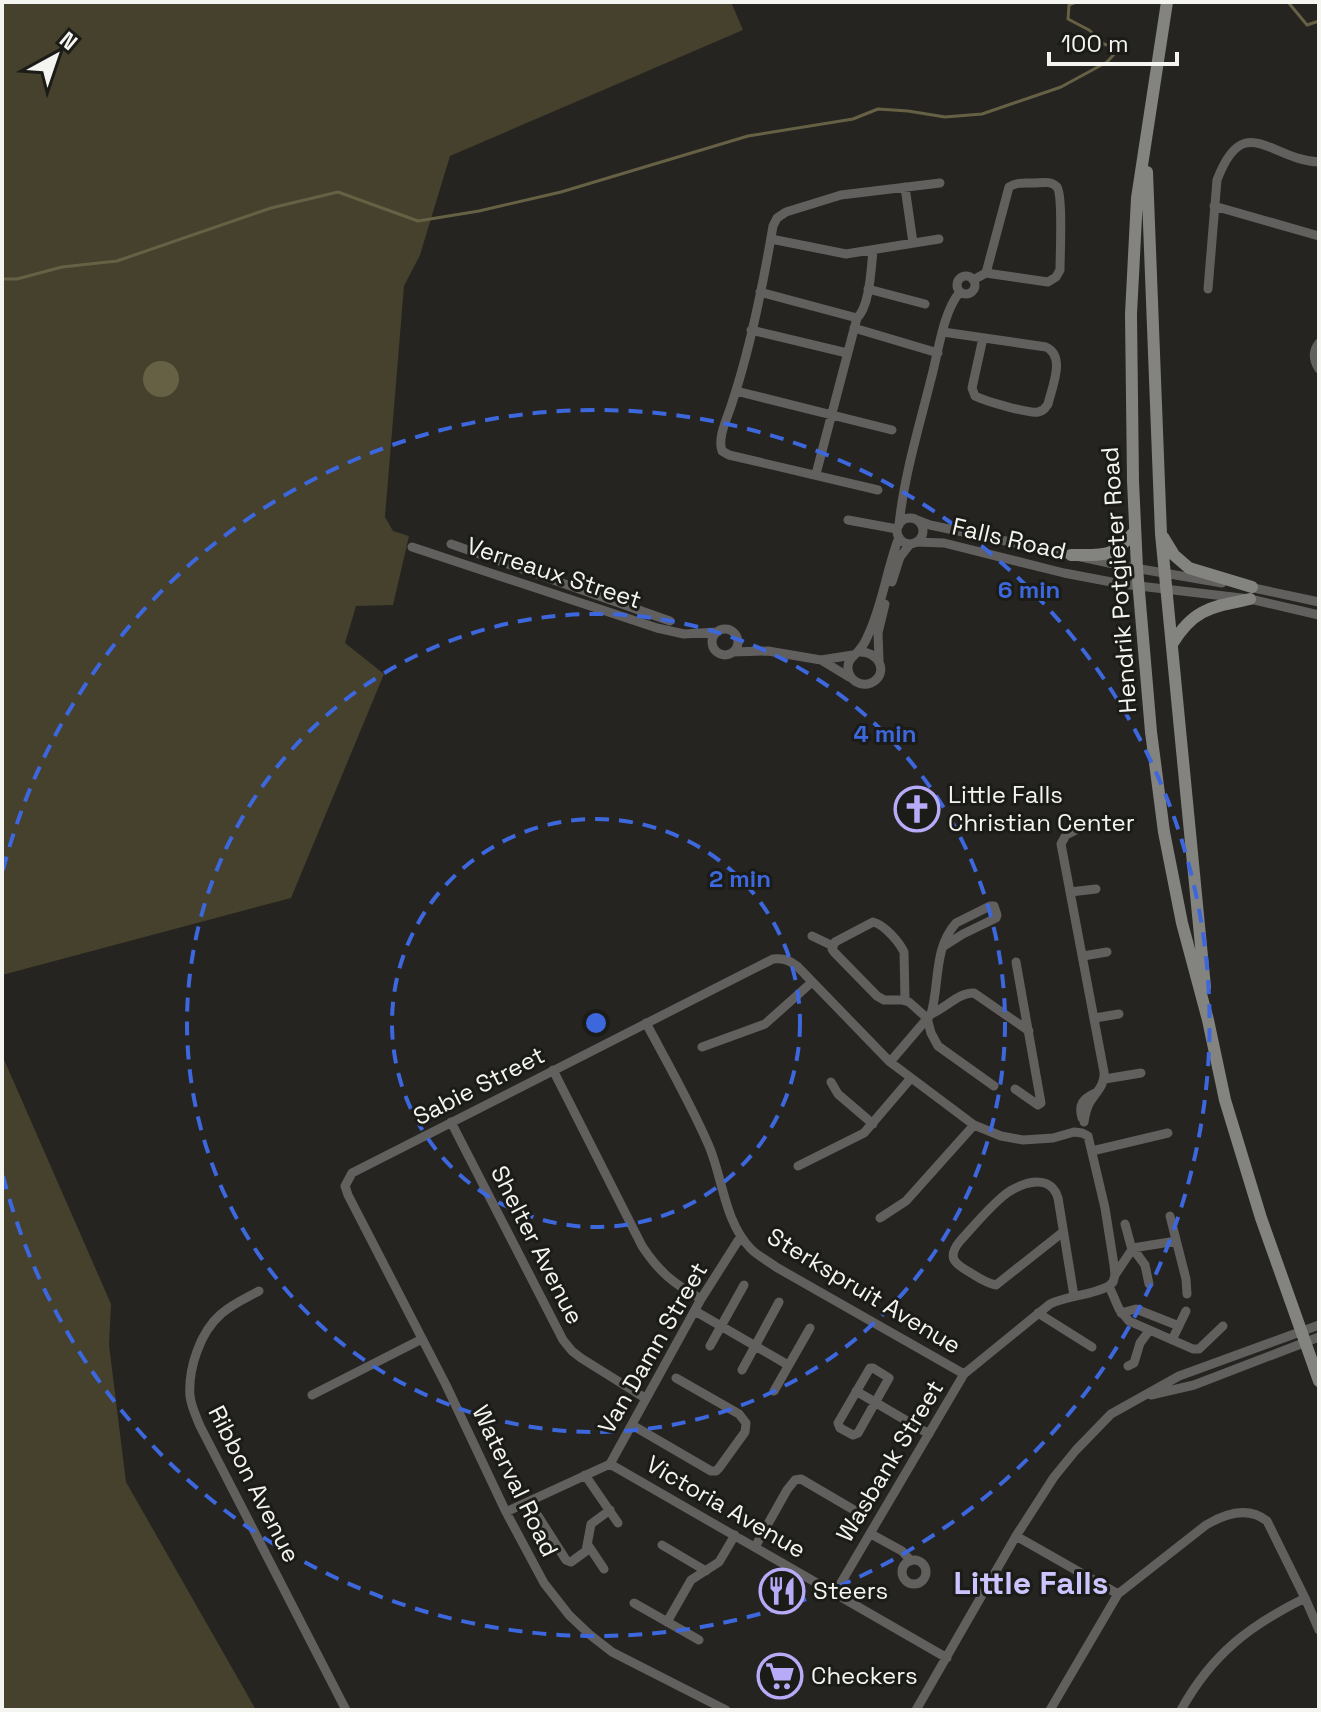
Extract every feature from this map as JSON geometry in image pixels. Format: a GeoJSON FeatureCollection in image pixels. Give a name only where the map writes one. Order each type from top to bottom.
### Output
{"type":"FeatureCollection","features":[{"type":"Feature","properties":{"kind":"main road","name":"Hendrik Potgieter Road"},"geometry":{"type":"LineString","coordinates":[[1167,2],[1137,198],[1131,314],[1135,531],[1151,732],[1164,832],[1182,923],[1225,1100],[1261,1218],[1319,1381]]}},
{"type":"Feature","properties":{"kind":"main road","name":"Hendrik Potgieter Road"},"geometry":{"type":"LineString","coordinates":[[1146,133],[1161,534],[1208,1020]]}},
{"type":"Feature","properties":{"kind":"main road"},"geometry":{"type":"LineString","coordinates":[[1071,555],[1107,555],[1119,548],[1135,531]]}},
{"type":"Feature","properties":{"kind":"main road"},"geometry":{"type":"LineString","coordinates":[[1161,534],[1174,555],[1189,568],[1251,593]]}},
{"type":"Feature","properties":{"kind":"main road"},"geometry":{"type":"LineString","coordinates":[[1172,644],[1191,619],[1251,593]]}},
{"type":"Feature","properties":{"kind":"street"},"geometry":{"type":"LineString","coordinates":[[1208,289],[1217,180],[1234,149],[1240,144],[1253,142],[1319,162]]}},
{"type":"Feature","properties":{"kind":"street"},"geometry":{"type":"LineString","coordinates":[[878,490],[729,455],[722,451],[720,441],[736,391],[777,218],[786,212],[841,195],[940,183]]}},
{"type":"Feature","properties":{"kind":"street"},"geometry":{"type":"LineString","coordinates":[[851,678],[848,663],[869,633],[878,609],[951,304],[960,292],[971,293],[975,285],[973,280],[986,273],[1048,282],[1056,277],[1060,270],[1060,192],[1054,184],[1019,183],[1009,187],[986,273]]}},
{"type":"Feature","properties":{"kind":"street"},"geometry":{"type":"LineString","coordinates":[[905,187],[913,243]]}},
{"type":"Feature","properties":{"kind":"street"},"geometry":{"type":"LineString","coordinates":[[1214,206],[1319,236]]}},
{"type":"Feature","properties":{"kind":"street"},"geometry":{"type":"LineString","coordinates":[[771,239],[846,254],[939,239]]}},
{"type":"Feature","properties":{"kind":"street"},"geometry":{"type":"LineString","coordinates":[[816,474],[855,323],[862,313],[873,251]]}},
{"type":"Feature","properties":{"kind":"street"},"geometry":{"type":"LineString","coordinates":[[868,289],[925,304]]}},
{"type":"Feature","properties":{"kind":"street"},"geometry":{"type":"LineString","coordinates":[[760,292],[938,353]]}},
{"type":"Feature","properties":{"kind":"street"},"geometry":{"type":"LineString","coordinates":[[751,330],[847,353]]}},
{"type":"Feature","properties":{"kind":"street"},"geometry":{"type":"LineString","coordinates":[[943,332],[1051,348],[1055,353],[1056,365],[1048,404],[1044,409],[1040,412],[1028,411],[975,396],[972,388],[983,338]]}},
{"type":"Feature","properties":{"kind":"street"},"geometry":{"type":"LineString","coordinates":[[1319,343],[1314,359],[1319,369]]}},
{"type":"Feature","properties":{"kind":"street"},"geometry":{"type":"LineString","coordinates":[[736,391],[892,430]]}},
{"type":"Feature","properties":{"kind":"street"},"geometry":{"type":"LineString","coordinates":[[904,493],[915,519]]}},
{"type":"Feature","properties":{"kind":"street"},"geometry":{"type":"LineString","coordinates":[[821,660],[860,684],[871,683],[879,674],[878,633],[883,611],[898,562],[921,538],[923,530],[920,522],[905,519],[898,530]]}},
{"type":"Feature","properties":{"kind":"street","name":"Falls Road"},"geometry":{"type":"LineString","coordinates":[[915,519],[930,525],[1251,593]]}},
{"type":"Feature","properties":{"kind":"street"},"geometry":{"type":"LineString","coordinates":[[848,520],[898,530],[906,543],[913,543]]}},
{"type":"Feature","properties":{"kind":"street"},"geometry":{"type":"LineString","coordinates":[[989,554],[992,538]]}},
{"type":"Feature","properties":{"kind":"street","name":"Falls Road"},"geometry":{"type":"LineString","coordinates":[[913,543],[944,543],[1064,573],[1139,586],[1251,593]]}},
{"type":"Feature","properties":{"kind":"street"},"geometry":{"type":"LineString","coordinates":[[451,544],[670,621]]}},
{"type":"Feature","properties":{"kind":"street","name":"Verreaux Street"},"geometry":{"type":"LineString","coordinates":[[412,547],[657,628],[684,634],[714,648]]}},
{"type":"Feature","properties":{"kind":"street"},"geometry":{"type":"LineString","coordinates":[[1251,593],[1319,602]]}},
{"type":"Feature","properties":{"kind":"street"},"geometry":{"type":"LineString","coordinates":[[1251,593],[1319,615]]}},
{"type":"Feature","properties":{"kind":"street"},"geometry":{"type":"LineString","coordinates":[[768,651],[721,654],[714,648],[712,640],[717,632],[727,629],[755,647],[768,651],[821,660],[869,652],[880,663]]}},
{"type":"Feature","properties":{"kind":"street","name":"Verreaux Street"},"geometry":{"type":"LineString","coordinates":[[684,634],[717,632]]}},
{"type":"Feature","properties":{"kind":"street"},"geometry":{"type":"LineString","coordinates":[[733,652],[738,646],[736,635]]}},
{"type":"Feature","properties":{"kind":"street"},"geometry":{"type":"LineString","coordinates":[[1084,826],[1066,835],[1062,841],[1105,1079],[1087,1108],[1080,1133],[1090,1141],[1105,1208],[1115,1275]]}},
{"type":"Feature","properties":{"kind":"street"},"geometry":{"type":"LineString","coordinates":[[1070,892],[1096,889]]}},
{"type":"Feature","properties":{"kind":"street"},"geometry":{"type":"LineString","coordinates":[[890,1062],[929,1016],[934,1005],[938,963],[948,934],[956,923],[994,906],[996,918],[944,946]]}},
{"type":"Feature","properties":{"kind":"street"},"geometry":{"type":"LineString","coordinates":[[905,1000],[904,952],[880,924],[873,922],[838,940],[833,946],[834,952],[877,996],[884,1000],[905,1000],[929,1016],[931,1033],[938,1046],[994,1086]]}},
{"type":"Feature","properties":{"kind":"street"},"geometry":{"type":"LineString","coordinates":[[812,936],[833,946]]}},
{"type":"Feature","properties":{"kind":"street"},"geometry":{"type":"LineString","coordinates":[[1083,956],[1107,952]]}},
{"type":"Feature","properties":{"kind":"street","name":"Sabie Street"},"geometry":{"type":"LineString","coordinates":[[348,1195],[345,1186],[352,1173],[773,959],[788,960],[797,966],[890,1062],[974,1125],[1001,1136],[1023,1140],[1080,1133]]}},
{"type":"Feature","properties":{"kind":"street"},"geometry":{"type":"LineString","coordinates":[[1015,1089],[1038,1105],[1041,1103],[1016,962]]}},
{"type":"Feature","properties":{"kind":"street"},"geometry":{"type":"LineString","coordinates":[[702,1047],[765,1024],[812,982]]}},
{"type":"Feature","properties":{"kind":"street"},"geometry":{"type":"LineString","coordinates":[[929,1016],[966,993],[974,993],[1029,1031]]}},
{"type":"Feature","properties":{"kind":"street"},"geometry":{"type":"LineString","coordinates":[[1095,1018],[1119,1014]]}},
{"type":"Feature","properties":{"kind":"street","name":"Sterkspruit Avenue"},"geometry":{"type":"LineString","coordinates":[[646,1023],[711,1150],[732,1220],[753,1250],[776,1267],[964,1374]]}},
{"type":"Feature","properties":{"kind":"street"},"geometry":{"type":"LineString","coordinates":[[553,1070],[642,1246],[667,1277],[701,1299]]}},
{"type":"Feature","properties":{"kind":"street"},"geometry":{"type":"LineString","coordinates":[[1105,1079],[1141,1073]]}},
{"type":"Feature","properties":{"kind":"street"},"geometry":{"type":"LineString","coordinates":[[798,1166],[864,1133],[911,1078]]}},
{"type":"Feature","properties":{"kind":"street"},"geometry":{"type":"LineString","coordinates":[[831,1082],[838,1094],[873,1124]]}},
{"type":"Feature","properties":{"kind":"street","name":"Shelter Avenue"},"geometry":{"type":"LineString","coordinates":[[451,1122],[563,1340],[581,1358],[645,1398]]}},
{"type":"Feature","properties":{"kind":"street"},"geometry":{"type":"LineString","coordinates":[[880,1218],[906,1201],[974,1125]]}},
{"type":"Feature","properties":{"kind":"street"},"geometry":{"type":"LineString","coordinates":[[1092,1151],[1168,1133]]}},
{"type":"Feature","properties":{"kind":"street"},"geometry":{"type":"LineString","coordinates":[[1063,1232],[996,1285],[956,1264],[953,1257],[954,1248],[960,1241],[1013,1189],[1037,1181],[1049,1184],[1055,1189],[1063,1232],[1074,1296]]}},
{"type":"Feature","properties":{"kind":"street","name":"Waterval Road"},"geometry":{"type":"LineString","coordinates":[[348,1195],[544,1583],[569,1615],[612,1652],[726,1710]]}},
{"type":"Feature","properties":{"kind":"street"},"geometry":{"type":"LineString","coordinates":[[1170,1216],[1187,1294]]}},
{"type":"Feature","properties":{"kind":"street"},"geometry":{"type":"LineString","coordinates":[[1125,1224],[1133,1248],[1144,1262],[1149,1284]]}},
{"type":"Feature","properties":{"kind":"street","name":"Van Damn Street"},"geometry":{"type":"LineString","coordinates":[[506,1512],[610,1464],[701,1299],[741,1236]]}},
{"type":"Feature","properties":{"kind":"street"},"geometry":{"type":"LineString","coordinates":[[1176,1241],[1133,1248],[1109,1286],[1121,1313],[1129,1321],[1149,1331],[1197,1350],[1223,1326]]}},
{"type":"Feature","properties":{"kind":"street"},"geometry":{"type":"LineString","coordinates":[[710,1346],[744,1285]]}},
{"type":"Feature","properties":{"kind":"street","name":"Wasbank Street"},"geometry":{"type":"LineString","coordinates":[[835,1593],[964,1374],[1038,1313],[1061,1299],[1109,1286]]}},
{"type":"Feature","properties":{"kind":"street","name":"Ribbon Avenue"},"geometry":{"type":"LineString","coordinates":[[259,1291],[218,1316],[210,1327],[195,1357],[190,1398],[200,1426],[346,1710]]}},
{"type":"Feature","properties":{"kind":"street"},"geometry":{"type":"LineString","coordinates":[[742,1370],[779,1302]]}},
{"type":"Feature","properties":{"kind":"street"},"geometry":{"type":"LineString","coordinates":[[1121,1313],[1136,1309],[1179,1326]]}},
{"type":"Feature","properties":{"kind":"street"},"geometry":{"type":"LineString","coordinates":[[695,1311],[788,1365]]}},
{"type":"Feature","properties":{"kind":"street"},"geometry":{"type":"LineString","coordinates":[[1172,1340],[1186,1311]]}},
{"type":"Feature","properties":{"kind":"street"},"geometry":{"type":"LineString","coordinates":[[1038,1313],[1092,1347]]}},
{"type":"Feature","properties":{"kind":"street"},"geometry":{"type":"LineString","coordinates":[[916,1710],[1016,1536],[1054,1477],[1111,1414],[1140,1398],[1194,1385],[1303,1337],[1319,1325]]}},
{"type":"Feature","properties":{"kind":"street"},"geometry":{"type":"LineString","coordinates":[[774,1391],[810,1328]]}},
{"type":"Feature","properties":{"kind":"street"},"geometry":{"type":"LineString","coordinates":[[1128,1366],[1134,1363],[1140,1343],[1149,1331]]}},
{"type":"Feature","properties":{"kind":"street"},"geometry":{"type":"LineString","coordinates":[[1303,1337],[1319,1337]]}},
{"type":"Feature","properties":{"kind":"street"},"geometry":{"type":"LineString","coordinates":[[312,1395],[422,1339]]}},
{"type":"Feature","properties":{"kind":"street"},"geometry":{"type":"LineString","coordinates":[[870,1368],[888,1376],[857,1435],[853,1435],[840,1428],[838,1423],[856,1391],[870,1368]]}},
{"type":"Feature","properties":{"kind":"street"},"geometry":{"type":"LineString","coordinates":[[632,1425],[711,1471],[719,1468],[745,1432],[746,1423],[739,1414],[676,1378]]}},
{"type":"Feature","properties":{"kind":"street"},"geometry":{"type":"LineString","coordinates":[[856,1391],[929,1434]]}},
{"type":"Feature","properties":{"kind":"street","name":"Victoria Avenue"},"geometry":{"type":"LineString","coordinates":[[610,1464],[947,1658]]}},
{"type":"Feature","properties":{"kind":"street"},"geometry":{"type":"LineString","coordinates":[[585,1475],[618,1523]]}},
{"type":"Feature","properties":{"kind":"street"},"geometry":{"type":"LineString","coordinates":[[755,1547],[795,1480],[801,1479],[859,1513]]}},
{"type":"Feature","properties":{"kind":"street"},"geometry":{"type":"LineString","coordinates":[[538,1516],[568,1561],[573,1561],[588,1545],[591,1524],[610,1510]]}},
{"type":"Feature","properties":{"kind":"street"},"geometry":{"type":"LineString","coordinates":[[1050,1710],[1118,1594],[1206,1525],[1221,1517],[1251,1512],[1267,1521],[1319,1630]]}},
{"type":"Feature","properties":{"kind":"street"},"geometry":{"type":"LineString","coordinates":[[871,1534],[902,1551],[911,1561]]}},
{"type":"Feature","properties":{"kind":"street"},"geometry":{"type":"LineString","coordinates":[[667,1622],[691,1580],[719,1562],[735,1535]]}},
{"type":"Feature","properties":{"kind":"street"},"geometry":{"type":"LineString","coordinates":[[1016,1536],[1118,1594]]}},
{"type":"Feature","properties":{"kind":"street"},"geometry":{"type":"LineString","coordinates":[[588,1545],[604,1569]]}},
{"type":"Feature","properties":{"kind":"street"},"geometry":{"type":"LineString","coordinates":[[662,1545],[706,1571]]}},
{"type":"Feature","properties":{"kind":"street"},"geometry":{"type":"LineString","coordinates":[[1181,1710],[1220,1655],[1252,1627],[1305,1598]]}},
{"type":"Feature","properties":{"kind":"street"},"geometry":{"type":"LineString","coordinates":[[634,1603],[699,1640]]}},
{"type":"Feature","properties":{"kind":"shaded area"},"geometry":{"type":"Polygon","coordinates":[[[2,2],[731,2],[743,30],[450,156],[420,255],[404,286],[385,517],[393,531],[409,536],[393,605],[356,606],[345,643],[384,674],[291,898],[2,975],[2,2]]]}},
{"type":"Feature","properties":{"kind":"shaded area"},"geometry":{"type":"Polygon","coordinates":[[[161,361],[174,366],[179,379],[174,392],[161,397],[148,392],[143,379],[148,366],[161,361]]]}},
{"type":"Feature","properties":{"kind":"shaded area"},"geometry":{"type":"Polygon","coordinates":[[[2,1055],[111,1304],[109,1345],[126,1482],[256,1710],[2,1710],[2,1055]]]}},
{"type":"Feature","properties":{"kind":"waterway"},"geometry":{"type":"LineString","coordinates":[[2,279],[17,279],[62,267],[117,261],[271,208],[338,192],[418,221],[561,192],[748,136],[853,119],[878,109],[945,117],[982,114],[1061,87],[1107,62],[1119,49],[1104,44],[1089,30],[1068,19],[1069,5],[1076,2]]}},
{"type":"Feature","properties":{"kind":"waterway"},"geometry":{"type":"LineString","coordinates":[[1288,2],[1307,25],[1319,21]]}},
{"type":"Feature","properties":{"kind":"place","name":"Little Falls Christian Center"},"geometry":{"type":"Point","coordinates":[917,809]}},
{"type":"Feature","properties":{"kind":"place","name":"Steers"},"geometry":{"type":"Point","coordinates":[782,1591]}},
{"type":"Feature","properties":{"kind":"place","name":"Checkers"},"geometry":{"type":"Point","coordinates":[780,1676]}},
{"type":"Feature","properties":{"kind":"district","name":"Little Falls"},"geometry":{"type":"Point","coordinates":[1031,1583]}}]}
